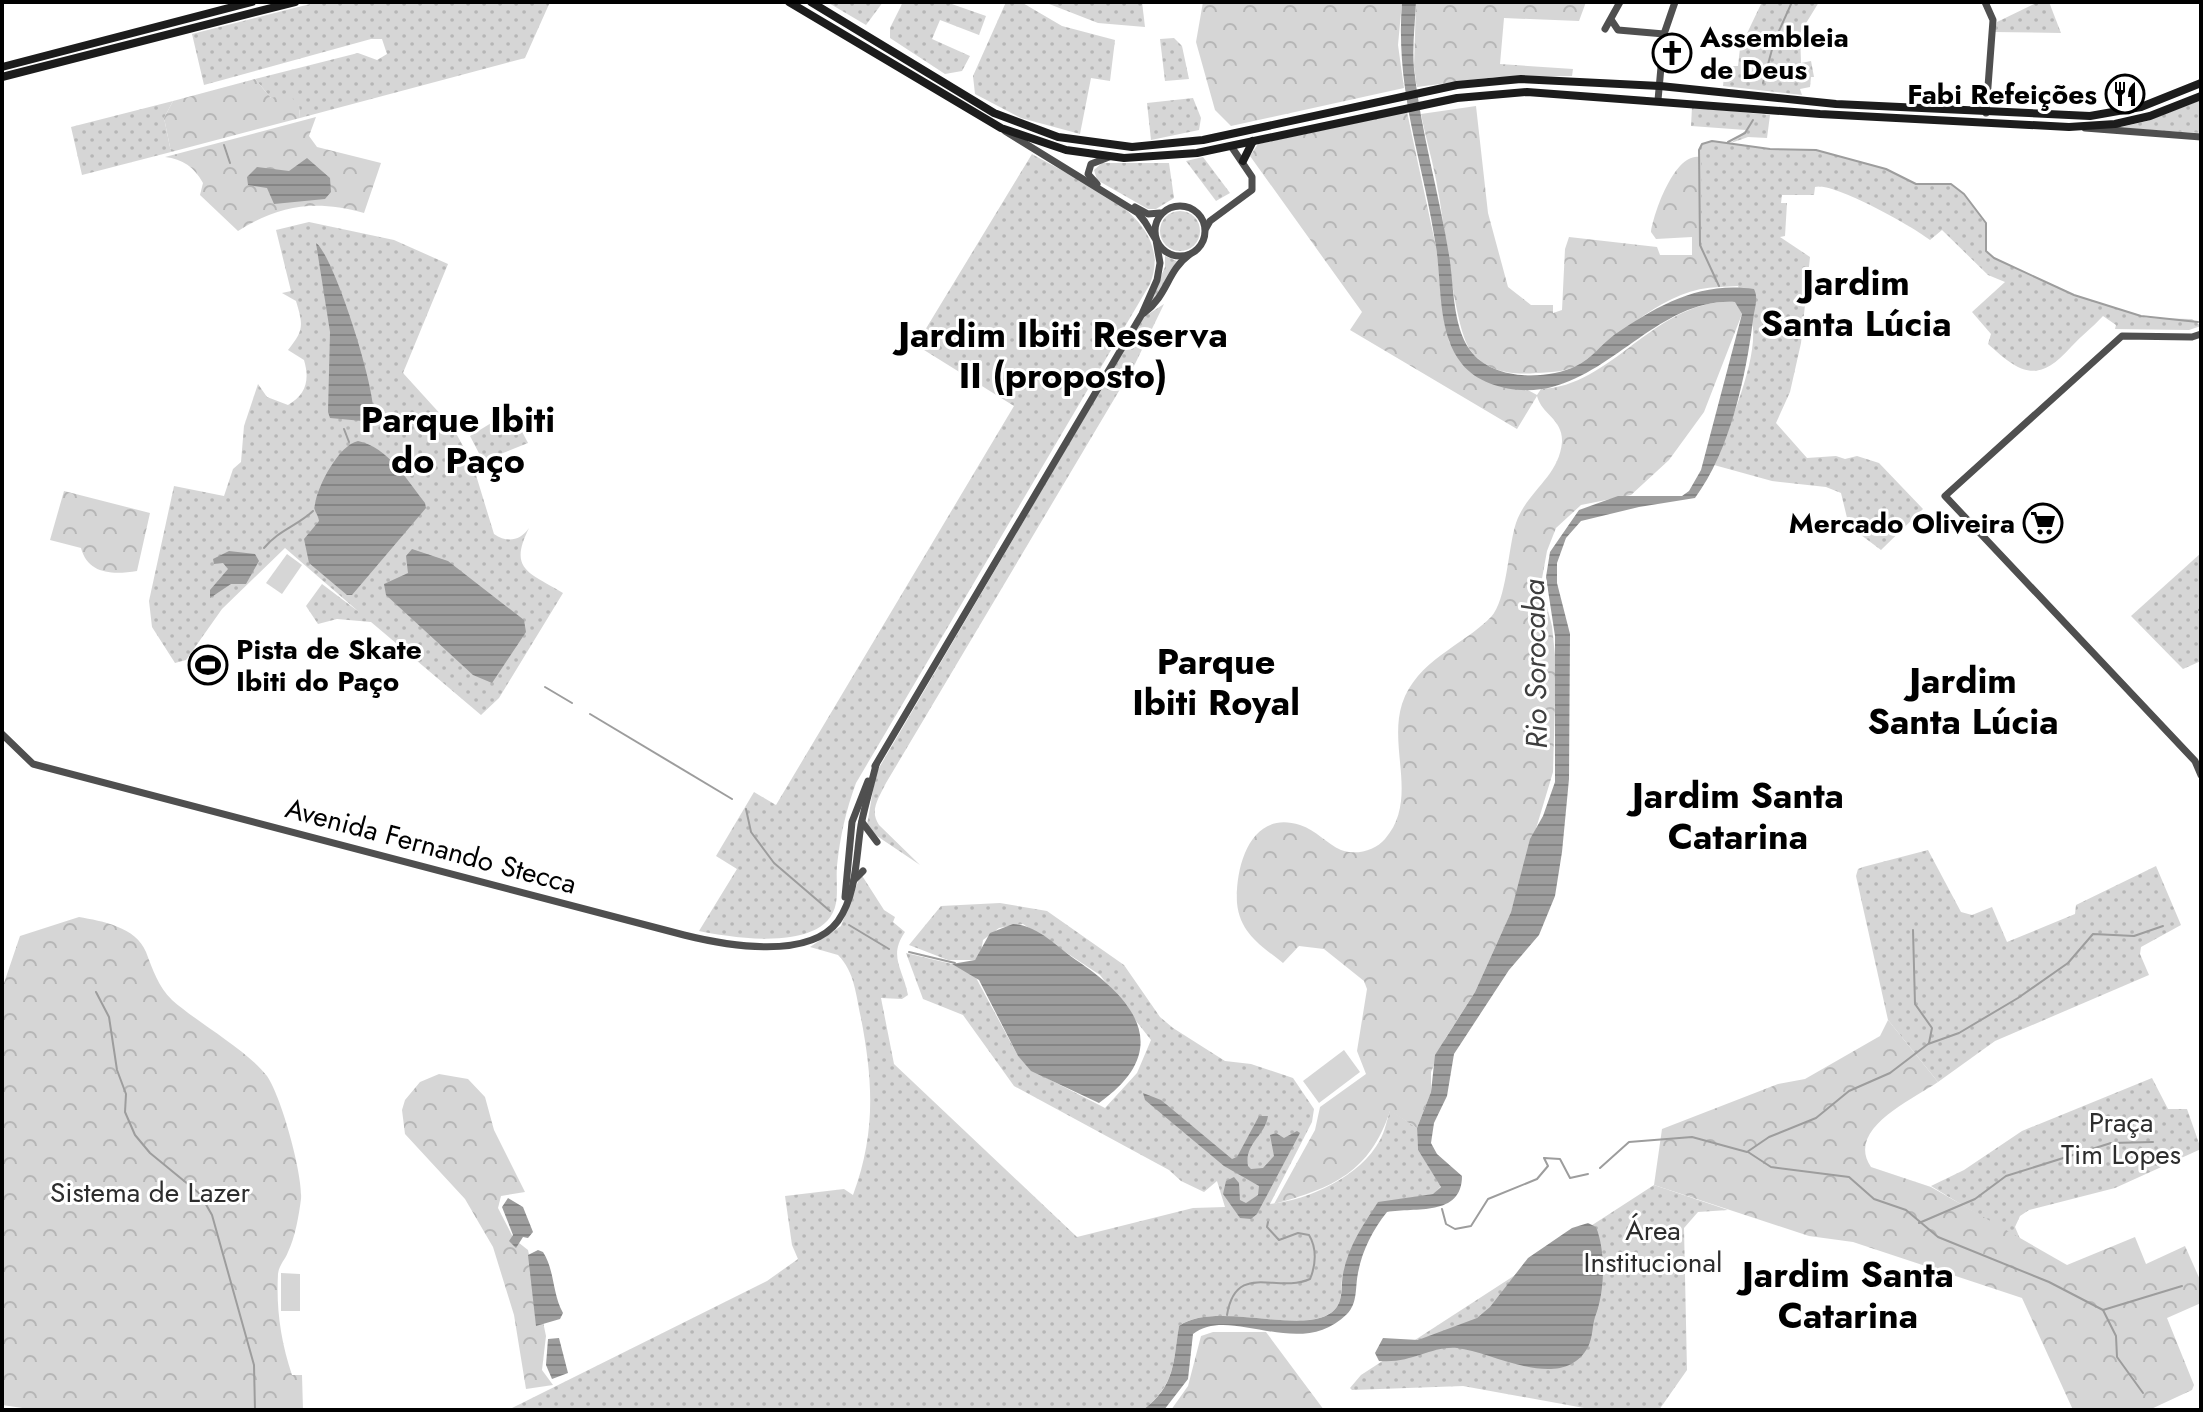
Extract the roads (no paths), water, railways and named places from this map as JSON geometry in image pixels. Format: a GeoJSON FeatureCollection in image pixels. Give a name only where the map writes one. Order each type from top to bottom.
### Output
{"type":"FeatureCollection","features":[{"type":"Feature","properties":{"kind":"main road"},"geometry":{"type":"LineString","coordinates":[[2,67],[252,2]]}},
{"type":"Feature","properties":{"kind":"main road"},"geometry":{"type":"LineString","coordinates":[[2,77],[295,2]]}},
{"type":"Feature","properties":{"kind":"main road"},"geometry":{"type":"LineString","coordinates":[[789,2],[1001,128],[1066,150],[1109,157],[1159,158],[1231,146],[1457,98],[1523,92],[1828,115],[2083,128],[2150,116],[2201,96]]}},
{"type":"Feature","properties":{"kind":"main road"},"geometry":{"type":"LineString","coordinates":[[811,2],[994,113],[1030,128],[1097,144],[1132,147],[1221,135],[1457,85],[1521,79],[1660,86],[1826,103],[2090,116],[2141,107],[2201,83]]}},
{"type":"Feature","properties":{"kind":"main road"},"geometry":{"type":"LineString","coordinates":[[1826,103],[1828,115]]}},
{"type":"Feature","properties":{"kind":"main road"},"geometry":{"type":"LineString","coordinates":[[1221,135],[1231,146]]}},
{"type":"Feature","properties":{"kind":"main road"},"geometry":{"type":"LineString","coordinates":[[1243,161],[1254,140]]}},
{"type":"Feature","properties":{"kind":"street"},"geometry":{"type":"LineString","coordinates":[[1605,29],[1620,2]]}},
{"type":"Feature","properties":{"kind":"street"},"geometry":{"type":"LineString","coordinates":[[1658,100],[1664,34],[1675,2]]}},
{"type":"Feature","properties":{"kind":"street"},"geometry":{"type":"LineString","coordinates":[[1985,2],[1993,20],[1986,113]]}},
{"type":"Feature","properties":{"kind":"street"},"geometry":{"type":"LineString","coordinates":[[1612,21],[1618,30],[1664,34]]}},
{"type":"Feature","properties":{"kind":"street"},"geometry":{"type":"LineString","coordinates":[[1001,128],[1138,213],[1168,254],[1192,253]]}},
{"type":"Feature","properties":{"kind":"street"},"geometry":{"type":"LineString","coordinates":[[2083,128],[2201,137]]}},
{"type":"Feature","properties":{"kind":"street"},"geometry":{"type":"LineString","coordinates":[[1142,314],[1160,301],[1175,269],[1202,243],[1210,221],[1252,190],[1252,177],[1231,146]]}},
{"type":"Feature","properties":{"kind":"street"},"geometry":{"type":"LineString","coordinates":[[1109,157],[1091,164],[1088,171],[1092,181],[1148,214],[1162,213],[1175,206],[1189,207],[1200,216],[1205,230]]}},
{"type":"Feature","properties":{"kind":"street"},"geometry":{"type":"LineString","coordinates":[[845,903],[845,869],[852,822],[876,765],[1142,314],[1159,274],[1155,225],[1162,213]]}},
{"type":"Feature","properties":{"kind":"street"},"geometry":{"type":"LineString","coordinates":[[2196,336],[2122,336],[1945,496],[2195,761],[2201,775]]}},
{"type":"Feature","properties":{"kind":"street","name":"Avenida Fernando Stecca"},"geometry":{"type":"LineString","coordinates":[[2,734],[33,764],[723,945],[759,947],[799,943],[825,934],[838,920],[859,871],[862,821]]}},
{"type":"Feature","properties":{"kind":"street"},"geometry":{"type":"LineString","coordinates":[[876,765],[862,821],[877,842]]}},
{"type":"Feature","properties":{"kind":"waterway"},"geometry":{"type":"LineString","coordinates":[[1763,83],[1774,42],[1792,2]]}},
{"type":"Feature","properties":{"kind":"waterway"},"geometry":{"type":"LineString","coordinates":[[1728,142],[1745,133],[1753,120]]}},
{"type":"Feature","properties":{"kind":"waterway"},"geometry":{"type":"LineString","coordinates":[[1719,286],[1700,245],[1699,150],[1702,144],[1712,141],[1770,149],[1816,150],[1886,169],[1916,184],[1951,184],[1964,194],[1986,223],[1986,251],[1994,258],[2074,295],[2141,316],[2198,322]]}},
{"type":"Feature","properties":{"kind":"waterway"},"geometry":{"type":"LineString","coordinates":[[224,145],[230,163]]}},
{"type":"Feature","properties":{"kind":"waterway"},"geometry":{"type":"LineString","coordinates":[[344,429],[349,442]]}},
{"type":"Feature","properties":{"kind":"waterway"},"geometry":{"type":"LineString","coordinates":[[264,548],[313,511]]}},
{"type":"Feature","properties":{"kind":"waterway"},"geometry":{"type":"LineString","coordinates":[[545,687],[572,703]]}},
{"type":"Feature","properties":{"kind":"waterway"},"geometry":{"type":"LineString","coordinates":[[590,714],[732,799]]}},
{"type":"Feature","properties":{"kind":"waterway"},"geometry":{"type":"LineString","coordinates":[[746,809],[751,832],[774,863],[830,911]]}},
{"type":"Feature","properties":{"kind":"waterway"},"geometry":{"type":"LineString","coordinates":[[849,925],[889,949]]}},
{"type":"Feature","properties":{"kind":"waterway"},"geometry":{"type":"LineString","coordinates":[[1600,1168],[1629,1142],[1692,1137],[1747,1152],[1769,1137],[1816,1118],[1849,1091],[1890,1073],[1928,1044],[1959,1033],[2018,998],[2068,963],[2093,934],[2134,936],[2163,926]]}},
{"type":"Feature","properties":{"kind":"waterway"},"geometry":{"type":"LineString","coordinates":[[1913,930],[1915,1004],[1932,1028],[1929,1043]]}},
{"type":"Feature","properties":{"kind":"waterway"},"geometry":{"type":"LineString","coordinates":[[909,952],[955,963]]}},
{"type":"Feature","properties":{"kind":"waterway"},"geometry":{"type":"LineString","coordinates":[[96,992],[109,1017],[117,1070],[126,1094],[125,1112],[135,1135],[150,1153],[200,1194],[212,1215],[254,1365],[255,1410]]}},
{"type":"Feature","properties":{"kind":"waterway"},"geometry":{"type":"LineString","coordinates":[[1919,1223],[1975,1199],[2006,1176],[2111,1143],[2153,1142]]}},
{"type":"Feature","properties":{"kind":"waterway"},"geometry":{"type":"LineString","coordinates":[[1748,1152],[1771,1167],[1849,1177],[1874,1199],[1906,1210],[1938,1237],[2049,1282],[2103,1310],[2182,1286]]}},
{"type":"Feature","properties":{"kind":"waterway"},"geometry":{"type":"LineString","coordinates":[[1442,1209],[1446,1224],[1455,1229],[1471,1226],[1488,1199],[1537,1179],[1548,1166],[1544,1158],[1560,1159],[1570,1178],[1588,1174]]}},
{"type":"Feature","properties":{"kind":"waterway"},"geometry":{"type":"LineString","coordinates":[[1227,1315],[1232,1299],[1239,1289],[1248,1284],[1297,1283],[1310,1279],[1315,1257],[1309,1235],[1298,1233],[1279,1240],[1267,1227],[1268,1222]]}},
{"type":"Feature","properties":{"kind":"waterway"},"geometry":{"type":"LineString","coordinates":[[2103,1310],[2116,1336],[2117,1357],[2143,1393]]}},
{"type":"Feature","properties":{"kind":"place","name":"Assembleia de Deus"},"geometry":{"type":"Point","coordinates":[1672,53]}},
{"type":"Feature","properties":{"kind":"place","name":"Fabi Refeições"},"geometry":{"type":"Point","coordinates":[2125,94]}},
{"type":"Feature","properties":{"kind":"place","name":"Mercado Oliveira"},"geometry":{"type":"Point","coordinates":[2043,523]}},
{"type":"Feature","properties":{"kind":"place","name":"Pista de Skate Ibiti do Paço"},"geometry":{"type":"Point","coordinates":[208,665]}},
{"type":"Feature","properties":{"kind":"district","name":"Jardim Santa Lúcia"},"geometry":{"type":"Point","coordinates":[1856,302]}},
{"type":"Feature","properties":{"kind":"district","name":"Jardim Ibiti Reserva II (proposto)"},"geometry":{"type":"Point","coordinates":[1063,354]}},
{"type":"Feature","properties":{"kind":"district","name":"Parque Ibiti do Paço"},"geometry":{"type":"Point","coordinates":[458,440]}},
{"type":"Feature","properties":{"kind":"district","name":"Parque Ibiti Royal"},"geometry":{"type":"Point","coordinates":[1216,682]}},
{"type":"Feature","properties":{"kind":"district","name":"Jardim Santa Lúcia"},"geometry":{"type":"Point","coordinates":[1963,700]}},
{"type":"Feature","properties":{"kind":"district","name":"Jardim Santa Catarina"},"geometry":{"type":"Point","coordinates":[1738,816]}},
{"type":"Feature","properties":{"kind":"district","name":"Jardim Santa Catarina"},"geometry":{"type":"Point","coordinates":[1848,1294]}},
{"type":"Feature","properties":{"kind":"water label","name":"Rio Sorocaba"},"geometry":{"type":"Point","coordinates":[1535,664]}},
{"type":"Feature","properties":{"kind":"park label","name":"Praça Tim Lopes"},"geometry":{"type":"Point","coordinates":[2121,1138]}},
{"type":"Feature","properties":{"kind":"park label","name":"Sistema de Lazer"},"geometry":{"type":"Point","coordinates":[150,1192]}},
{"type":"Feature","properties":{"kind":"park label","name":"Área Institucional"},"geometry":{"type":"Point","coordinates":[1653,1246]}}]}
